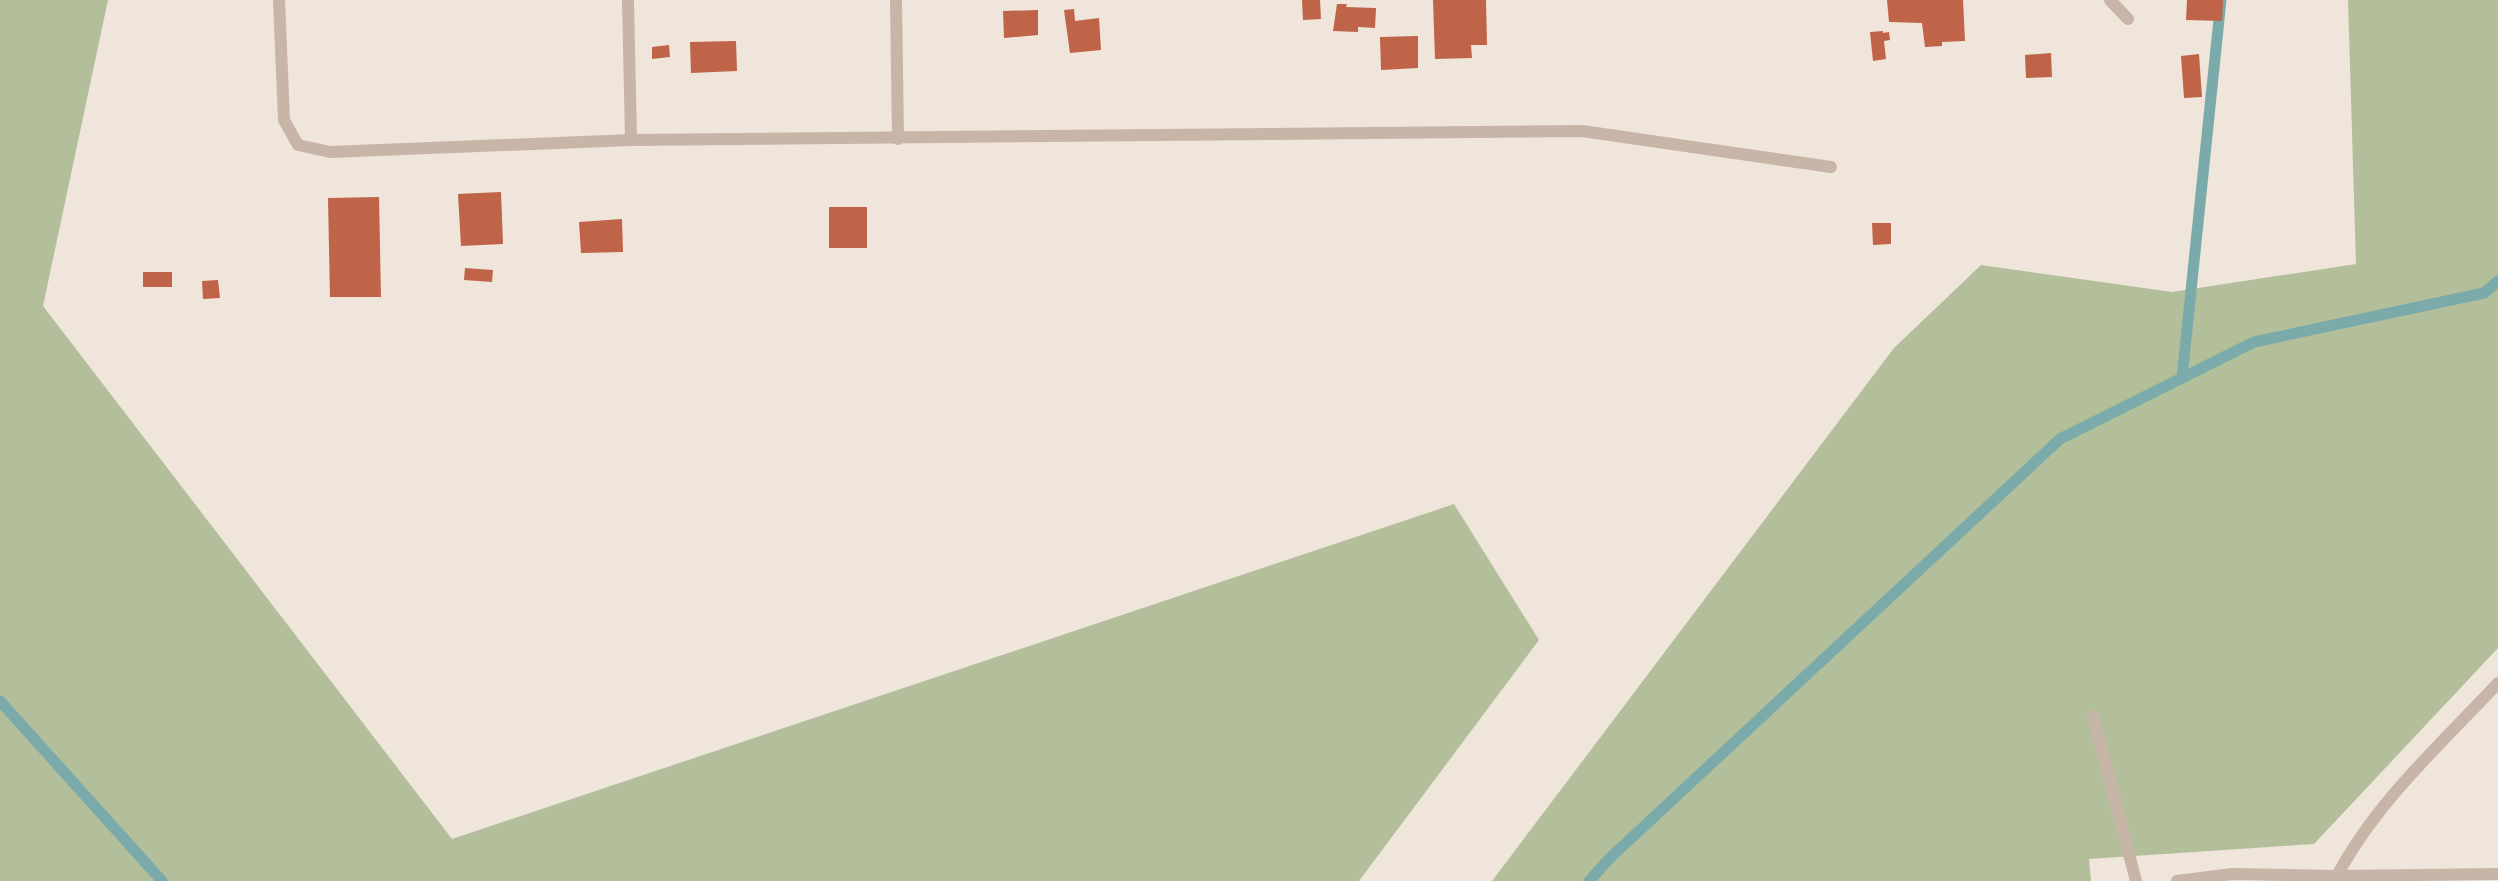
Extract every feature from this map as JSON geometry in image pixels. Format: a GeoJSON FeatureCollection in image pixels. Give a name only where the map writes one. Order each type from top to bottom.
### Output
{"type":"FeatureCollection","features":[{"type":"Feature","properties":{"kind":"street"},"geometry":{"type":"LineString","coordinates":[[279,0],[284,120],[298,145],[330,152],[631,140],[898,139],[1582,131],[1831,167]]}},
{"type":"Feature","properties":{"kind":"street"},"geometry":{"type":"LineString","coordinates":[[628,0],[631,140]]}},
{"type":"Feature","properties":{"kind":"street"},"geometry":{"type":"LineString","coordinates":[[896,0],[898,139]]}},
{"type":"Feature","properties":{"kind":"street"},"geometry":{"type":"LineString","coordinates":[[2110,0],[2128,19]]}},
{"type":"Feature","properties":{"kind":"street"},"geometry":{"type":"LineString","coordinates":[[2337,876],[2354,844],[2387,802],[2498,683]]}},
{"type":"Feature","properties":{"kind":"street"},"geometry":{"type":"LineString","coordinates":[[2093,716],[2136,881]]}},
{"type":"Feature","properties":{"kind":"street"},"geometry":{"type":"LineString","coordinates":[[2177,881],[2232,874],[2337,876],[2498,874]]}},
{"type":"Feature","properties":{"kind":"green space"},"geometry":{"type":"Polygon","coordinates":[[[0,0],[108,0],[43,306],[452,839],[1454,504],[1539,640],[1359,881],[0,881],[0,0]]]}},
{"type":"Feature","properties":{"kind":"green space"},"geometry":{"type":"Polygon","coordinates":[[[2348,0],[2498,0],[2498,648],[2314,844],[2089,859],[2091,881],[1492,881],[1894,348],[1981,265],[2172,292],[2356,264],[2348,0]]]}},
{"type":"Feature","properties":{"kind":"building"},"geometry":{"type":"Polygon","coordinates":[[[1302,0],[1320,0],[1321,19],[1303,20],[1302,0]]]}},
{"type":"Feature","properties":{"kind":"building"},"geometry":{"type":"Polygon","coordinates":[[[1433,0],[1486,0],[1487,45],[1471,45],[1472,58],[1435,59],[1433,0]]]}},
{"type":"Feature","properties":{"kind":"building"},"geometry":{"type":"Polygon","coordinates":[[[1887,0],[1963,0],[1965,41],[1942,42],[1942,46],[1925,47],[1922,23],[1889,22],[1887,0]]]}},
{"type":"Feature","properties":{"kind":"building"},"geometry":{"type":"Polygon","coordinates":[[[2187,0],[2223,0],[2222,21],[2186,20],[2187,0]]]}},
{"type":"Feature","properties":{"kind":"building"},"geometry":{"type":"Polygon","coordinates":[[[1337,4],[1347,4],[1346,7],[1376,8],[1375,28],[1358,27],[1358,32],[1333,31],[1337,4]]]}},
{"type":"Feature","properties":{"kind":"building"},"geometry":{"type":"Polygon","coordinates":[[[1074,9],[1075,21],[1099,18],[1101,50],[1070,53],[1064,10],[1074,9]]]}},
{"type":"Feature","properties":{"kind":"building"},"geometry":{"type":"Polygon","coordinates":[[[1038,10],[1038,35],[1004,38],[1003,11],[1038,10]]]}},
{"type":"Feature","properties":{"kind":"building"},"geometry":{"type":"Polygon","coordinates":[[[1883,31],[1883,33],[1889,32],[1890,40],[1884,41],[1886,59],[1873,61],[1870,32],[1883,31]]]}},
{"type":"Feature","properties":{"kind":"building"},"geometry":{"type":"Polygon","coordinates":[[[1418,36],[1418,68],[1381,70],[1380,37],[1418,36]]]}},
{"type":"Feature","properties":{"kind":"building"},"geometry":{"type":"Polygon","coordinates":[[[736,41],[737,71],[691,73],[690,42],[736,41]]]}},
{"type":"Feature","properties":{"kind":"building"},"geometry":{"type":"Polygon","coordinates":[[[669,45],[670,57],[652,59],[652,47],[669,45]]]}},
{"type":"Feature","properties":{"kind":"building"},"geometry":{"type":"Polygon","coordinates":[[[2051,53],[2052,77],[2026,78],[2025,55],[2051,53]]]}},
{"type":"Feature","properties":{"kind":"building"},"geometry":{"type":"Polygon","coordinates":[[[2199,54],[2202,97],[2184,98],[2181,56],[2199,54]]]}},
{"type":"Feature","properties":{"kind":"building"},"geometry":{"type":"Polygon","coordinates":[[[501,192],[503,244],[461,246],[458,194],[501,192]]]}},
{"type":"Feature","properties":{"kind":"building"},"geometry":{"type":"Polygon","coordinates":[[[379,197],[381,297],[330,297],[328,198],[379,197]]]}},
{"type":"Feature","properties":{"kind":"building"},"geometry":{"type":"Polygon","coordinates":[[[829,207],[867,207],[867,248],[829,248],[829,207]]]}},
{"type":"Feature","properties":{"kind":"building"},"geometry":{"type":"Polygon","coordinates":[[[622,219],[623,252],[581,253],[579,222],[622,219]]]}},
{"type":"Feature","properties":{"kind":"building"},"geometry":{"type":"Polygon","coordinates":[[[1872,223],[1891,223],[1891,244],[1873,245],[1872,223]]]}},
{"type":"Feature","properties":{"kind":"building"},"geometry":{"type":"Polygon","coordinates":[[[465,268],[493,270],[492,282],[464,280],[465,268]]]}},
{"type":"Feature","properties":{"kind":"building"},"geometry":{"type":"Polygon","coordinates":[[[143,272],[172,272],[172,287],[143,287],[143,272]]]}},
{"type":"Feature","properties":{"kind":"building"},"geometry":{"type":"Polygon","coordinates":[[[218,280],[220,298],[203,299],[202,281],[218,280]]]}},
{"type":"Feature","properties":{"kind":"waterway"},"geometry":{"type":"LineString","coordinates":[[2182,378],[2221,0]]}},
{"type":"Feature","properties":{"kind":"waterway"},"geometry":{"type":"LineString","coordinates":[[1589,881],[1611,857],[2060,439],[2254,342],[2484,293],[2498,281]]}},
{"type":"Feature","properties":{"kind":"waterway"},"geometry":{"type":"LineString","coordinates":[[0,701],[162,881]]}}]}
